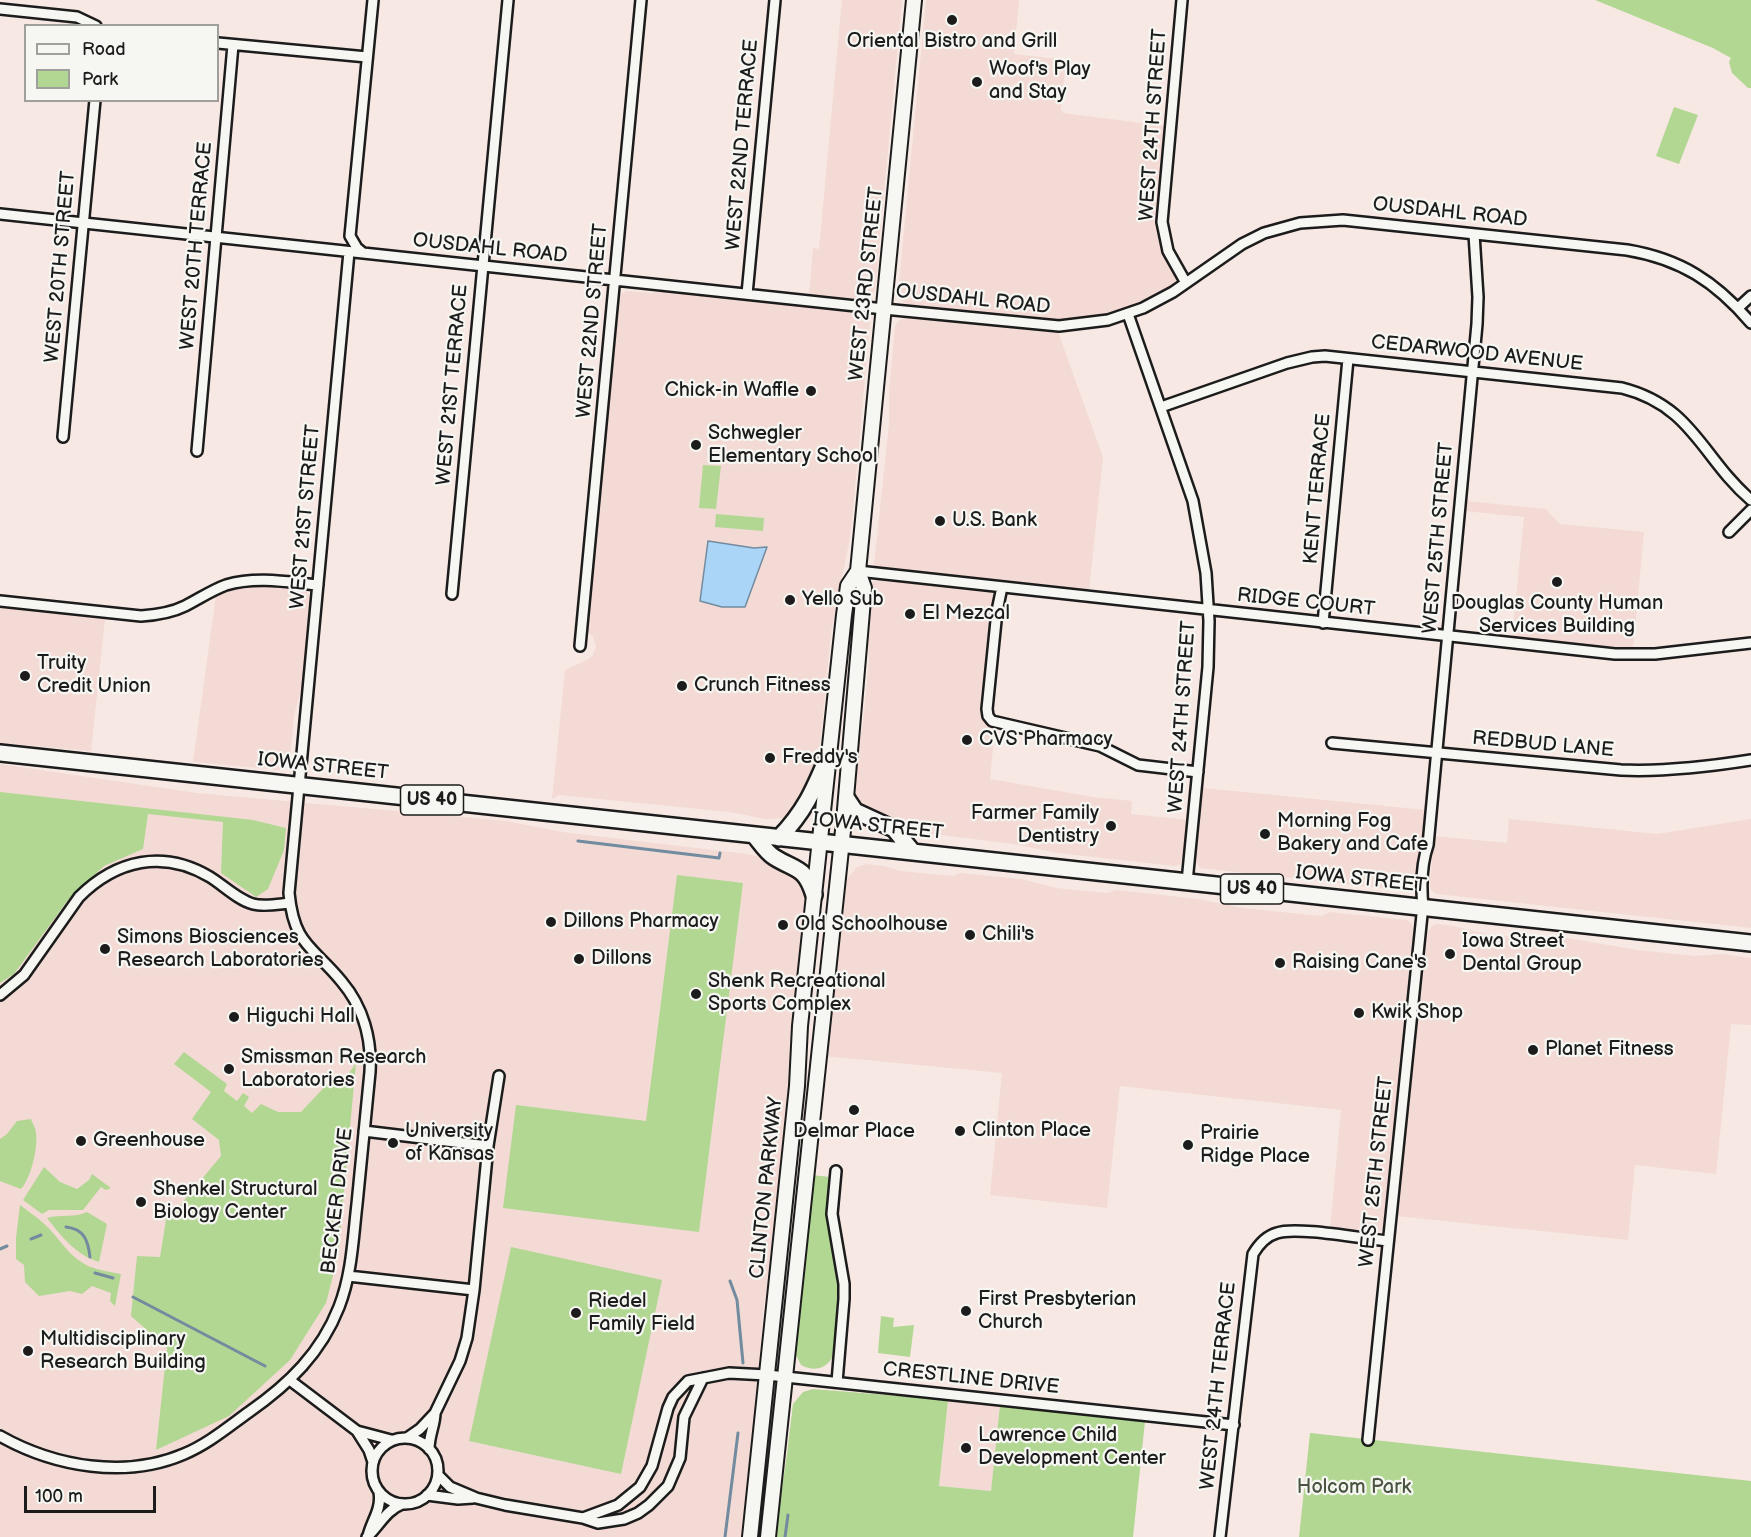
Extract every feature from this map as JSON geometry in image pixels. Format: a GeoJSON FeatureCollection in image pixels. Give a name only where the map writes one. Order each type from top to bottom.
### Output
{"type":"FeatureCollection","features":[{"type":"Feature","properties":{"kind":"highway","name":"IOWA STREET"},"geometry":{"type":"LineString","coordinates":[[0,753],[1751,943]]}},
{"type":"Feature","properties":{"kind":"highway"},"geometry":{"type":"LineString","coordinates":[[779,838],[803,809],[829,754]]}},
{"type":"Feature","properties":{"kind":"highway"},"geometry":{"type":"LineString","coordinates":[[846,798],[855,810],[894,829],[914,852]]}},
{"type":"Feature","properties":{"kind":"highway"},"geometry":{"type":"LineString","coordinates":[[754,835],[772,856],[802,870],[810,882],[814,895]]}},
{"type":"Feature","properties":{"kind":"main road","name":"WEST 23RD STREET"},"geometry":{"type":"LineString","coordinates":[[841,845],[864,588],[858,571],[914,0]]}},
{"type":"Feature","properties":{"kind":"main road","name":"WEST 23RD STREET"},"geometry":{"type":"LineString","coordinates":[[819,842],[848,586],[858,571]]}},
{"type":"Feature","properties":{"kind":"main road","name":"CLINTON PARKWAY"},"geometry":{"type":"LineString","coordinates":[[750,1537],[797,1086],[798,1041],[819,842]]}},
{"type":"Feature","properties":{"kind":"main road","name":"CLINTON PARKWAY"},"geometry":{"type":"LineString","coordinates":[[768,1537],[841,845]]}},
{"type":"Feature","properties":{"kind":"street"},"geometry":{"type":"LineString","coordinates":[[364,253],[357,248],[350,236],[373,0]]}},
{"type":"Feature","properties":{"kind":"street","name":"WEST 21ST TERRACE"},"geometry":{"type":"LineString","coordinates":[[452,594],[508,0]]}},
{"type":"Feature","properties":{"kind":"street","name":"WEST 22ND STREET"},"geometry":{"type":"LineString","coordinates":[[580,646],[641,0]]}},
{"type":"Feature","properties":{"kind":"street","name":"WEST 22ND TERRACE"},"geometry":{"type":"LineString","coordinates":[[747,294],[775,0]]}},
{"type":"Feature","properties":{"kind":"street","name":"WEST 24TH STREET"},"geometry":{"type":"LineString","coordinates":[[1182,0],[1162,212],[1168,250],[1186,283]]}},
{"type":"Feature","properties":{"kind":"street"},"geometry":{"type":"LineString","coordinates":[[0,9],[77,17],[92,24]]}},
{"type":"Feature","properties":{"kind":"street"},"geometry":{"type":"LineString","coordinates":[[219,43],[367,57]]}},
{"type":"Feature","properties":{"kind":"street","name":"WEST 20TH TERRACE"},"geometry":{"type":"LineString","coordinates":[[197,451],[233,45]]}},
{"type":"Feature","properties":{"kind":"street","name":"WEST 20TH STREET"},"geometry":{"type":"LineString","coordinates":[[63,437],[95,102]]}},
{"type":"Feature","properties":{"kind":"street","name":"OUSDAHL ROAD"},"geometry":{"type":"LineString","coordinates":[[0,214],[1059,326],[1096,322],[1128,314],[1160,300],[1253,237],[1276,228],[1299,222],[1343,220],[1627,250],[1654,255],[1672,261],[1705,279],[1738,308],[1751,323]]}},
{"type":"Feature","properties":{"kind":"street","name":"WEST 25TH STREET"},"geometry":{"type":"LineString","coordinates":[[1368,1440],[1423,908],[1421,888],[1424,855],[1428,845],[1472,372],[1478,297],[1474,234]]}},
{"type":"Feature","properties":{"kind":"street"},"geometry":{"type":"LineString","coordinates":[[336,250],[350,236]]}},
{"type":"Feature","properties":{"kind":"street","name":"WEST 21ST STREET"},"geometry":{"type":"LineString","coordinates":[[299,786],[349,252]]}},
{"type":"Feature","properties":{"kind":"street"},"geometry":{"type":"LineString","coordinates":[[1738,308],[1751,296]]}},
{"type":"Feature","properties":{"kind":"street","name":"WEST 24TH STREET"},"geometry":{"type":"LineString","coordinates":[[1128,314],[1187,480],[1199,524],[1206,573],[1209,610],[1208,667],[1187,882]]}},
{"type":"Feature","properties":{"kind":"street","name":"CEDARWOOD AVENUE"},"geometry":{"type":"LineString","coordinates":[[1161,407],[1302,359],[1325,356],[1622,388],[1647,396],[1670,409],[1687,424],[1724,473],[1751,500]]}},
{"type":"Feature","properties":{"kind":"street","name":"KENT TERRACE"},"geometry":{"type":"LineString","coordinates":[[1323,623],[1348,358]]}},
{"type":"Feature","properties":{"kind":"street"},"geometry":{"type":"LineString","coordinates":[[1729,532],[1751,510]]}},
{"type":"Feature","properties":{"kind":"street","name":"RIDGE COURT"},"geometry":{"type":"LineString","coordinates":[[858,571],[1628,655],[1751,644]]}},
{"type":"Feature","properties":{"kind":"street"},"geometry":{"type":"LineString","coordinates":[[0,601],[141,616],[176,610],[212,591],[239,582],[262,580],[318,585]]}},
{"type":"Feature","properties":{"kind":"street"},"geometry":{"type":"LineString","coordinates":[[1002,586],[997,611],[987,709],[992,721],[1100,746],[1138,765],[1198,772]]}},
{"type":"Feature","properties":{"kind":"street","name":"REDBUD LANE"},"geometry":{"type":"LineString","coordinates":[[1332,743],[1598,769],[1644,771],[1689,769],[1751,760]]}},
{"type":"Feature","properties":{"kind":"street","name":"BECKER DRIVE"},"geometry":{"type":"LineString","coordinates":[[0,1436],[21,1446],[76,1463],[110,1468],[139,1467],[168,1460],[200,1446],[291,1381],[310,1359],[328,1331],[339,1307],[348,1276],[371,1059],[366,1028],[355,1001],[343,982],[313,954],[299,935],[294,923],[290,903],[290,882],[299,786]]}},
{"type":"Feature","properties":{"kind":"street"},"geometry":{"type":"LineString","coordinates":[[0,995],[24,975],[84,891],[111,872],[129,865],[153,861],[176,863],[197,870],[252,904],[290,903]]}},
{"type":"Feature","properties":{"kind":"street"},"geometry":{"type":"LineString","coordinates":[[407,1438],[420,1429],[435,1413],[460,1361],[467,1338],[488,1146],[499,1077]]}},
{"type":"Feature","properties":{"kind":"street"},"geometry":{"type":"LineString","coordinates":[[364,1131],[488,1146]]}},
{"type":"Feature","properties":{"kind":"street"},"geometry":{"type":"LineString","coordinates":[[836,1171],[832,1214],[844,1284],[837,1382]]}},
{"type":"Feature","properties":{"kind":"street","name":"WEST 24TH TERRACE"},"geometry":{"type":"LineString","coordinates":[[1220,1537],[1251,1260],[1262,1242],[1275,1233],[1290,1231],[1388,1241]]}},
{"type":"Feature","properties":{"kind":"street"},"geometry":{"type":"LineString","coordinates":[[348,1276],[474,1290]]}},
{"type":"Feature","properties":{"kind":"street","name":"CRESTLINE DRIVE"},"geometry":{"type":"LineString","coordinates":[[583,1518],[596,1511],[618,1505],[640,1487],[652,1466],[668,1408],[674,1396],[688,1381],[729,1373],[837,1382],[1234,1425]]}},
{"type":"Feature","properties":{"kind":"street"},"geometry":{"type":"LineString","coordinates":[[438,1475],[450,1487],[476,1498],[504,1505],[583,1518],[598,1523],[624,1519],[638,1513],[658,1497],[675,1473],[680,1458],[684,1418],[703,1378]]}},
{"type":"Feature","properties":{"kind":"street"},"geometry":{"type":"LineString","coordinates":[[291,1381],[357,1431],[369,1450],[373,1462]]}},
{"type":"Feature","properties":{"kind":"street"},"geometry":{"type":"LineString","coordinates":[[429,1449],[435,1413]]}},
{"type":"Feature","properties":{"kind":"street"},"geometry":{"type":"LineString","coordinates":[[357,1431],[391,1440],[407,1438],[423,1443],[438,1466],[438,1475],[427,1495],[416,1502],[402,1504],[390,1510],[368,1537]]}},
{"type":"Feature","properties":{"kind":"street"},"geometry":{"type":"LineString","coordinates":[[391,1440],[379,1449],[373,1462],[372,1478],[379,1491],[389,1500],[402,1504]]}},
{"type":"Feature","properties":{"kind":"street"},"geometry":{"type":"LineString","coordinates":[[368,1537],[371,1523],[380,1508],[379,1491]]}},
{"type":"Feature","properties":{"kind":"street"},"geometry":{"type":"LineString","coordinates":[[427,1495],[458,1499],[476,1498]]}},
{"type":"Feature","properties":{"kind":"shaded area"},"geometry":{"type":"Polygon","coordinates":[[[842,0],[902,0],[875,290],[870,298],[864,299],[809,296],[813,248],[819,249],[842,0]]]}},
{"type":"Feature","properties":{"kind":"shaded area"},"geometry":{"type":"Polygon","coordinates":[[[926,0],[1019,0],[1014,54],[1066,60],[1061,110],[1063,113],[1165,126],[1157,228],[1165,257],[1175,277],[1176,282],[1172,287],[1143,303],[1104,316],[1060,321],[963,312],[907,304],[900,300],[898,293],[926,0]]]}},
{"type":"Feature","properties":{"kind":"shaded area"},"geometry":{"type":"Polygon","coordinates":[[[626,291],[651,293],[668,291],[802,306],[862,314],[870,321],[853,511],[831,632],[819,755],[811,787],[788,818],[765,819],[730,812],[559,795],[552,799],[565,670],[589,659],[596,646],[593,637],[587,631],[618,299],[626,291]]]}},
{"type":"Feature","properties":{"kind":"shaded area"},"geometry":{"type":"Polygon","coordinates":[[[907,318],[1058,332],[1103,457],[1089,591],[879,568],[874,565],[889,424],[889,392],[895,326],[899,320],[907,318]]]}},
{"type":"Feature","properties":{"kind":"shaded area"},"geometry":{"type":"Polygon","coordinates":[[[1466,501],[1546,509],[1560,524],[1644,532],[1633,650],[1512,638],[1524,517],[1465,511],[1466,501]]]}},
{"type":"Feature","properties":{"kind":"shaded area"},"geometry":{"type":"Polygon","coordinates":[[[878,579],[987,590],[994,595],[982,709],[986,721],[995,728],[990,779],[1093,797],[1132,801],[1131,814],[1189,820],[1184,861],[1174,866],[1058,853],[1013,844],[910,831],[868,815],[854,798],[853,793],[869,660],[867,632],[871,583],[878,579]]]}},
{"type":"Feature","properties":{"kind":"shaded area"},"geometry":{"type":"Polygon","coordinates":[[[250,586],[298,589],[306,591],[310,598],[304,677],[294,716],[290,759],[287,765],[279,770],[193,762],[216,595],[250,586]]]}},
{"type":"Feature","properties":{"kind":"shaded area"},"geometry":{"type":"Polygon","coordinates":[[[0,607],[105,619],[91,751],[0,743],[0,607]]]}},
{"type":"Feature","properties":{"kind":"shaded area","name":"University of Kansas"},"geometry":{"type":"Polygon","coordinates":[[[0,764],[197,793],[506,821],[562,832],[747,854],[770,859],[799,873],[808,892],[777,1221],[764,1305],[759,1403],[745,1537],[0,1537],[0,764]]]}},
{"type":"Feature","properties":{"kind":"shaded area"},"geometry":{"type":"Polygon","coordinates":[[[1203,788],[1426,810],[1419,884],[1415,890],[1408,891],[1200,868],[1195,861],[1203,788]]]}},
{"type":"Feature","properties":{"kind":"shaded area"},"geometry":{"type":"Polygon","coordinates":[[[1509,819],[1657,834],[1751,819],[1751,928],[1436,894],[1431,890],[1434,836],[1507,843],[1509,819]]]}},
{"type":"Feature","properties":{"kind":"shaded area"},"geometry":{"type":"Polygon","coordinates":[[[866,864],[930,874],[953,876],[960,873],[1022,879],[1056,888],[1107,893],[1116,890],[1198,899],[1242,908],[1322,916],[1329,912],[1407,920],[1412,924],[1413,931],[1383,1229],[1374,1234],[1330,1229],[1341,1110],[1120,1086],[1107,1208],[990,1195],[1002,1073],[824,1056],[835,943],[842,920],[847,879],[857,867],[866,864]]]}},
{"type":"Feature","properties":{"kind":"shaded area"},"geometry":{"type":"Polygon","coordinates":[[[1437,924],[1487,934],[1543,940],[1567,938],[1638,950],[1695,956],[1722,954],[1751,958],[1751,1025],[1731,1024],[1716,1174],[1635,1165],[1628,1240],[1396,1216],[1416,1020],[1421,997],[1428,932],[1432,926],[1437,924]]]}},
{"type":"Feature","properties":{"kind":"shaded area"},"geometry":{"type":"Polygon","coordinates":[[[948,1400],[1000,1405],[991,1491],[939,1486],[948,1400]]]}},
{"type":"Feature","properties":{"kind":"green space"},"geometry":{"type":"Polygon","coordinates":[[[1595,0],[1751,0],[1751,88],[1748,88],[1732,73],[1729,62],[1731,58],[1713,48],[1595,0]]]}},
{"type":"Feature","properties":{"kind":"green space"},"geometry":{"type":"Polygon","coordinates":[[[1674,107],[1698,115],[1679,164],[1656,156],[1674,107]]]}},
{"type":"Feature","properties":{"kind":"green space"},"geometry":{"type":"Polygon","coordinates":[[[703,465],[721,466],[716,509],[699,508],[703,465]]]}},
{"type":"Feature","properties":{"kind":"green space"},"geometry":{"type":"Polygon","coordinates":[[[716,514],[764,518],[763,531],[715,527],[716,514]]]}},
{"type":"Feature","properties":{"kind":"green space"},"geometry":{"type":"Polygon","coordinates":[[[0,792],[253,820],[286,828],[284,850],[268,889],[256,897],[221,873],[223,822],[148,814],[143,849],[104,866],[68,900],[14,974],[0,983],[0,792]]]}},
{"type":"Feature","properties":{"kind":"green space","name":"Shenk Recreational Sports Complex"},"geometry":{"type":"Polygon","coordinates":[[[677,875],[743,883],[699,1232],[503,1208],[516,1105],[646,1121],[677,875]]]}},
{"type":"Feature","properties":{"kind":"green space"},"geometry":{"type":"Polygon","coordinates":[[[184,1052],[227,1084],[224,1091],[237,1101],[243,1093],[249,1097],[244,1106],[252,1113],[261,1104],[278,1112],[301,1112],[331,1080],[340,1086],[356,1063],[338,1256],[326,1303],[290,1360],[229,1416],[156,1450],[167,1348],[131,1316],[137,1256],[160,1257],[166,1220],[162,1214],[177,1209],[221,1156],[219,1140],[192,1119],[211,1092],[174,1064],[184,1052]]]}},
{"type":"Feature","properties":{"kind":"green space"},"geometry":{"type":"Polygon","coordinates":[[[31,1119],[36,1131],[36,1147],[31,1170],[21,1189],[0,1181],[0,1139],[17,1121],[31,1119]]]}},
{"type":"Feature","properties":{"kind":"green space"},"geometry":{"type":"Polygon","coordinates":[[[44,1167],[60,1182],[77,1189],[89,1180],[92,1174],[111,1188],[106,1190],[101,1187],[83,1210],[49,1210],[42,1214],[23,1200],[44,1167]]]}},
{"type":"Feature","properties":{"kind":"green space"},"geometry":{"type":"Polygon","coordinates":[[[812,1175],[830,1177],[828,1225],[839,1297],[832,1358],[823,1367],[815,1369],[801,1365],[794,1351],[812,1175]]]}},
{"type":"Feature","properties":{"kind":"green space"},"geometry":{"type":"Polygon","coordinates":[[[20,1205],[46,1225],[82,1263],[96,1269],[121,1274],[115,1306],[110,1301],[111,1293],[92,1286],[82,1294],[70,1291],[39,1296],[25,1282],[24,1265],[16,1259],[20,1205]]]}},
{"type":"Feature","properties":{"kind":"green space"},"geometry":{"type":"Polygon","coordinates":[[[87,1212],[107,1224],[99,1262],[76,1250],[47,1218],[87,1212]]]}},
{"type":"Feature","properties":{"kind":"green space"},"geometry":{"type":"Polygon","coordinates":[[[511,1247],[662,1280],[621,1474],[469,1441],[511,1247]]]}},
{"type":"Feature","properties":{"kind":"green space"},"geometry":{"type":"Polygon","coordinates":[[[881,1316],[894,1318],[893,1327],[914,1325],[910,1357],[878,1353],[881,1316]]]}},
{"type":"Feature","properties":{"kind":"green space"},"geometry":{"type":"Polygon","coordinates":[[[813,1389],[948,1400],[939,1486],[991,1491],[1000,1405],[1145,1421],[1133,1537],[775,1537],[793,1404],[803,1392],[813,1389]]]}},
{"type":"Feature","properties":{"kind":"green space","name":"Holcom Park"},"geometry":{"type":"Polygon","coordinates":[[[1310,1433],[1751,1481],[1751,1537],[1299,1537],[1310,1433]]]}},
{"type":"Feature","properties":{"kind":"water"},"geometry":{"type":"Polygon","coordinates":[[[708,541],[754,548],[767,547],[745,607],[722,607],[700,601],[708,541]]]}},
{"type":"Feature","properties":{"kind":"waterway"},"geometry":{"type":"LineString","coordinates":[[578,841],[719,858],[720,853]]}},
{"type":"Feature","properties":{"kind":"waterway"},"geometry":{"type":"LineString","coordinates":[[66,1227],[77,1230],[84,1236],[90,1257]]}},
{"type":"Feature","properties":{"kind":"waterway"},"geometry":{"type":"LineString","coordinates":[[31,1239],[41,1235]]}},
{"type":"Feature","properties":{"kind":"waterway"},"geometry":{"type":"LineString","coordinates":[[0,1249],[7,1246]]}},
{"type":"Feature","properties":{"kind":"waterway"},"geometry":{"type":"LineString","coordinates":[[95,1273],[113,1278]]}},
{"type":"Feature","properties":{"kind":"waterway"},"geometry":{"type":"LineString","coordinates":[[730,1281],[737,1300],[743,1363]]}},
{"type":"Feature","properties":{"kind":"waterway"},"geometry":{"type":"LineString","coordinates":[[133,1297],[265,1366]]}},
{"type":"Feature","properties":{"kind":"waterway"},"geometry":{"type":"LineString","coordinates":[[725,1537],[738,1433]]}},
{"type":"Feature","properties":{"kind":"waterway"},"geometry":{"type":"LineString","coordinates":[[785,1537],[788,1515]]}},
{"type":"Feature","properties":{"kind":"place","name":"Oriental Bistro and Grill"},"geometry":{"type":"Point","coordinates":[952,20]}},
{"type":"Feature","properties":{"kind":"place","name":"Woof's Play and Stay"},"geometry":{"type":"Point","coordinates":[977,82]}},
{"type":"Feature","properties":{"kind":"place","name":"Chick-in Waffle"},"geometry":{"type":"Point","coordinates":[811,391]}},
{"type":"Feature","properties":{"kind":"place","name":"Schwegler Elementary School"},"geometry":{"type":"Point","coordinates":[696,445]}},
{"type":"Feature","properties":{"kind":"place","name":"U.S. Bank"},"geometry":{"type":"Point","coordinates":[940,521]}},
{"type":"Feature","properties":{"kind":"place","name":"Douglas County Human Services Building"},"geometry":{"type":"Point","coordinates":[1557,582]}},
{"type":"Feature","properties":{"kind":"place","name":"Yello Sub"},"geometry":{"type":"Point","coordinates":[790,600]}},
{"type":"Feature","properties":{"kind":"place","name":"El Mezcal"},"geometry":{"type":"Point","coordinates":[910,614]}},
{"type":"Feature","properties":{"kind":"place","name":"Truity Credit Union"},"geometry":{"type":"Point","coordinates":[25,676]}},
{"type":"Feature","properties":{"kind":"place","name":"Crunch Fitness"},"geometry":{"type":"Point","coordinates":[682,686]}},
{"type":"Feature","properties":{"kind":"place","name":"CVS Pharmacy"},"geometry":{"type":"Point","coordinates":[967,740]}},
{"type":"Feature","properties":{"kind":"place","name":"Freddy's"},"geometry":{"type":"Point","coordinates":[770,758]}},
{"type":"Feature","properties":{"kind":"place","name":"Farmer Family Dentistry"},"geometry":{"type":"Point","coordinates":[1111,826]}},
{"type":"Feature","properties":{"kind":"place","name":"Morning Fog Bakery and Cafe"},"geometry":{"type":"Point","coordinates":[1265,834]}},
{"type":"Feature","properties":{"kind":"place","name":"Dillons Pharmacy"},"geometry":{"type":"Point","coordinates":[551,922]}},
{"type":"Feature","properties":{"kind":"place","name":"Old Schoolhouse"},"geometry":{"type":"Point","coordinates":[783,925]}},
{"type":"Feature","properties":{"kind":"place","name":"Chili's"},"geometry":{"type":"Point","coordinates":[970,935]}},
{"type":"Feature","properties":{"kind":"place","name":"Simons Biosciences Research Laboratories"},"geometry":{"type":"Point","coordinates":[105,949]}},
{"type":"Feature","properties":{"kind":"place","name":"Iowa Street Dental Group"},"geometry":{"type":"Point","coordinates":[1450,954]}},
{"type":"Feature","properties":{"kind":"place","name":"Dillons"},"geometry":{"type":"Point","coordinates":[579,959]}},
{"type":"Feature","properties":{"kind":"place","name":"Raising Cane's"},"geometry":{"type":"Point","coordinates":[1280,963]}},
{"type":"Feature","properties":{"kind":"place","name":"Shenk Recreational Sports Complex"},"geometry":{"type":"Point","coordinates":[696,994]}},
{"type":"Feature","properties":{"kind":"place","name":"Kwik Shop"},"geometry":{"type":"Point","coordinates":[1359,1013]}},
{"type":"Feature","properties":{"kind":"place","name":"Higuchi Hall"},"geometry":{"type":"Point","coordinates":[234,1017]}},
{"type":"Feature","properties":{"kind":"place","name":"Planet Fitness"},"geometry":{"type":"Point","coordinates":[1533,1050]}},
{"type":"Feature","properties":{"kind":"place","name":"Smissman Research Laboratories"},"geometry":{"type":"Point","coordinates":[229,1069]}},
{"type":"Feature","properties":{"kind":"place","name":"Delmar Place"},"geometry":{"type":"Point","coordinates":[854,1110]}},
{"type":"Feature","properties":{"kind":"place","name":"Clinton Place"},"geometry":{"type":"Point","coordinates":[960,1131]}},
{"type":"Feature","properties":{"kind":"place","name":"Greenhouse"},"geometry":{"type":"Point","coordinates":[81,1141]}},
{"type":"Feature","properties":{"kind":"place","name":"University of Kansas"},"geometry":{"type":"Point","coordinates":[393,1143]}},
{"type":"Feature","properties":{"kind":"place","name":"Prairie Ridge Place"},"geometry":{"type":"Point","coordinates":[1188,1145]}},
{"type":"Feature","properties":{"kind":"place","name":"Shenkel Structural Biology Center"},"geometry":{"type":"Point","coordinates":[141,1202]}},
{"type":"Feature","properties":{"kind":"place","name":"First Presbyterian Church"},"geometry":{"type":"Point","coordinates":[966,1311]}},
{"type":"Feature","properties":{"kind":"place","name":"Riedel Family Field"},"geometry":{"type":"Point","coordinates":[576,1313]}},
{"type":"Feature","properties":{"kind":"place","name":"Multidisciplinary Research Building"},"geometry":{"type":"Point","coordinates":[28,1351]}},
{"type":"Feature","properties":{"kind":"place","name":"Lawrence Child Development Center"},"geometry":{"type":"Point","coordinates":[966,1448]}}]}
